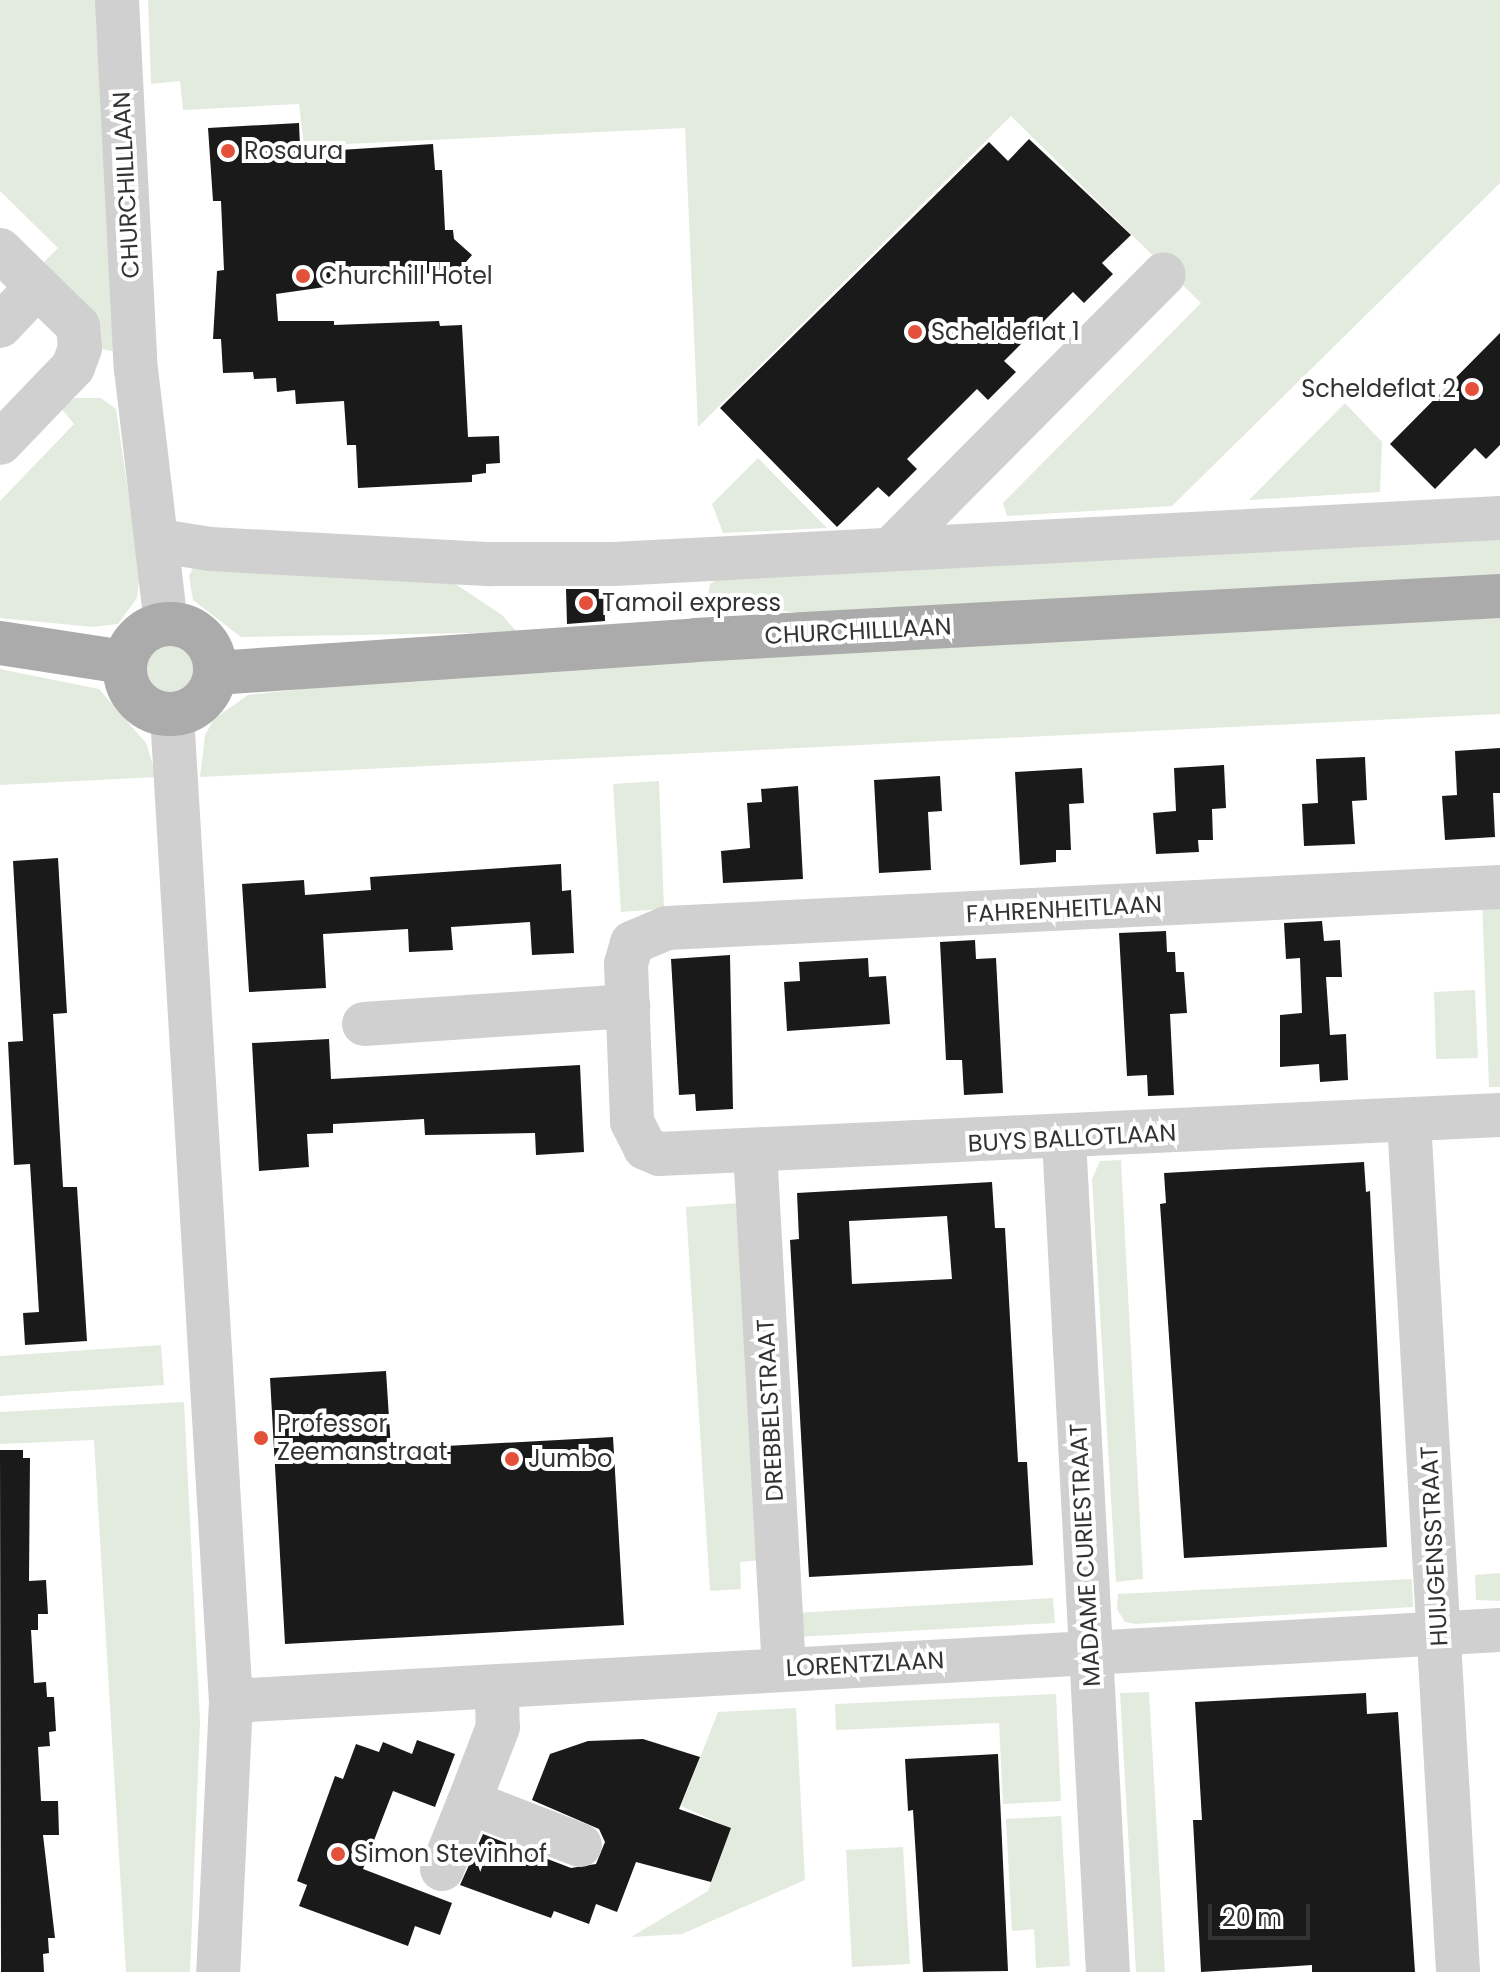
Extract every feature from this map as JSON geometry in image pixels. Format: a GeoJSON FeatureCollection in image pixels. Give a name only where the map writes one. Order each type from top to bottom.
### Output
{"type":"FeatureCollection","features":[{"type":"Feature","properties":{"kind":"main road","name":"CHURCHILLLAAN"},"geometry":{"type":"LineString","coordinates":[[216,673],[680,641],[1500,596]]}},
{"type":"Feature","properties":{"kind":"main road"},"geometry":{"type":"LineString","coordinates":[[166,623],[192,628],[211,647],[216,673],[201,701],[172,715],[146,709],[128,689],[124,662],[139,636],[166,623]]}},
{"type":"Feature","properties":{"kind":"main road"},"geometry":{"type":"LineString","coordinates":[[0,643],[124,662]]}},
{"type":"Feature","properties":{"kind":"street","name":"CHURCHILLLAAN"},"geometry":{"type":"LineString","coordinates":[[117,0],[136,369],[160,541],[166,623]]}},
{"type":"Feature","properties":{"kind":"street"},"geometry":{"type":"LineString","coordinates":[[0,250],[78,326],[80,348],[73,367],[0,443]]}},
{"type":"Feature","properties":{"kind":"street"},"geometry":{"type":"LineString","coordinates":[[891,549],[1164,274]]}},
{"type":"Feature","properties":{"kind":"street"},"geometry":{"type":"LineString","coordinates":[[0,326],[37,287]]}},
{"type":"Feature","properties":{"kind":"street"},"geometry":{"type":"LineString","coordinates":[[73,367],[136,369]]}},
{"type":"Feature","properties":{"kind":"street"},"geometry":{"type":"LineString","coordinates":[[160,541],[210,549],[491,564],[692,562],[1495,514]]}},
{"type":"Feature","properties":{"kind":"street"},"geometry":{"type":"LineString","coordinates":[[172,715],[231,1701],[218,1972]]}},
{"type":"Feature","properties":{"kind":"street","name":"FAHRENHEITLAAN"},"geometry":{"type":"LineString","coordinates":[[628,1006],[626,964],[632,943],[667,928],[1500,887]]}},
{"type":"Feature","properties":{"kind":"street"},"geometry":{"type":"LineString","coordinates":[[364,1024],[628,1006]]}},
{"type":"Feature","properties":{"kind":"street","name":"BUYS BALLOTLAAN"},"geometry":{"type":"LineString","coordinates":[[628,1006],[632,1122],[645,1148],[674,1155],[1064,1139],[1500,1115]]}},
{"type":"Feature","properties":{"kind":"street","name":"HUIJGENSSTRAAT"},"geometry":{"type":"LineString","coordinates":[[1409,1121],[1458,1972]]}},
{"type":"Feature","properties":{"kind":"street","name":"MADAME CURIESTRAAT"},"geometry":{"type":"LineString","coordinates":[[1064,1139],[1108,1972]]}},
{"type":"Feature","properties":{"kind":"street","name":"DREBBELSTRAAT"},"geometry":{"type":"LineString","coordinates":[[755,1151],[784,1669]]}},
{"type":"Feature","properties":{"kind":"street","name":"LORENTZLAAN"},"geometry":{"type":"LineString","coordinates":[[231,1701],[1500,1630]]}},
{"type":"Feature","properties":{"kind":"street"},"geometry":{"type":"LineString","coordinates":[[442,1869],[498,1727],[497,1688]]}},
{"type":"Feature","properties":{"kind":"street"},"geometry":{"type":"LineString","coordinates":[[469,1802],[580,1845]]}},
{"type":"Feature","properties":{"kind":"shaded area"},"geometry":{"type":"Polygon","coordinates":[[[0,0],[96,0],[121,353],[97,348],[39,267],[58,248],[0,191],[0,0]]]}},
{"type":"Feature","properties":{"kind":"shaded area"},"geometry":{"type":"Polygon","coordinates":[[[148,0],[1500,0],[1500,183],[1172,506],[1007,516],[1003,503],[1201,303],[1011,116],[698,427],[685,128],[304,146],[299,104],[183,110],[180,81],[151,84],[148,0]]]}},
{"type":"Feature","properties":{"kind":"shaded area"},"geometry":{"type":"Polygon","coordinates":[[[75,398],[101,398],[116,409],[140,573],[137,598],[118,624],[93,627],[0,618],[0,501],[74,424],[61,408],[75,398]]]}},
{"type":"Feature","properties":{"kind":"shaded area"},"geometry":{"type":"Polygon","coordinates":[[[1345,403],[1382,442],[1380,492],[1249,500],[1345,403]]]}},
{"type":"Feature","properties":{"kind":"shaded area"},"geometry":{"type":"Polygon","coordinates":[[[758,458],[827,528],[723,533],[712,504],[758,458]]]}},
{"type":"Feature","properties":{"kind":"shaded area"},"geometry":{"type":"Polygon","coordinates":[[[1500,533],[1500,577],[829,616],[713,603],[708,594],[710,584],[722,576],[1500,533]]]}},
{"type":"Feature","properties":{"kind":"shaded area"},"geometry":{"type":"Polygon","coordinates":[[[193,568],[454,583],[502,615],[517,632],[241,637],[193,600],[189,576],[193,568]]]}},
{"type":"Feature","properties":{"kind":"shaded area"},"geometry":{"type":"Polygon","coordinates":[[[1500,611],[1500,714],[200,777],[205,735],[214,719],[248,695],[521,666],[1500,611]]]}},
{"type":"Feature","properties":{"kind":"shaded area"},"geometry":{"type":"Polygon","coordinates":[[[169,645],[186,652],[193,669],[186,686],[169,693],[152,686],[145,669],[152,652],[169,645]]]}},
{"type":"Feature","properties":{"kind":"shaded area"},"geometry":{"type":"Polygon","coordinates":[[[0,669],[99,689],[146,743],[157,777],[0,785],[0,669]]]}},
{"type":"Feature","properties":{"kind":"shaded area"},"geometry":{"type":"Polygon","coordinates":[[[659,781],[664,909],[621,912],[613,784],[659,781]]]}},
{"type":"Feature","properties":{"kind":"shaded area"},"geometry":{"type":"Polygon","coordinates":[[[1500,900],[1500,1087],[1489,1087],[1482,901],[1500,900]]]}},
{"type":"Feature","properties":{"kind":"shaded area"},"geometry":{"type":"Polygon","coordinates":[[[1475,990],[1478,1058],[1436,1059],[1434,992],[1475,990]]]}},
{"type":"Feature","properties":{"kind":"shaded area"},"geometry":{"type":"Polygon","coordinates":[[[1121,1160],[1143,1579],[1116,1582],[1092,1179],[1100,1161],[1121,1160]]]}},
{"type":"Feature","properties":{"kind":"shaded area"},"geometry":{"type":"Polygon","coordinates":[[[740,1203],[762,1560],[740,1562],[741,1589],[710,1591],[686,1207],[740,1203]]]}},
{"type":"Feature","properties":{"kind":"shaded area"},"geometry":{"type":"Polygon","coordinates":[[[161,1345],[164,1385],[0,1396],[0,1356],[161,1345]]]}},
{"type":"Feature","properties":{"kind":"shaded area"},"geometry":{"type":"Polygon","coordinates":[[[184,1402],[200,1722],[190,1972],[126,1972],[94,1440],[0,1444],[0,1412],[184,1402]]]}},
{"type":"Feature","properties":{"kind":"shaded area"},"geometry":{"type":"Polygon","coordinates":[[[1500,1573],[1500,1601],[1476,1600],[1475,1575],[1500,1573]]]}},
{"type":"Feature","properties":{"kind":"shaded area"},"geometry":{"type":"Polygon","coordinates":[[[1412,1579],[1413,1607],[1135,1624],[1125,1622],[1117,1609],[1118,1594],[1412,1579]]]}},
{"type":"Feature","properties":{"kind":"shaded area"},"geometry":{"type":"Polygon","coordinates":[[[1053,1598],[1055,1623],[796,1637],[795,1613],[1053,1598]]]}},
{"type":"Feature","properties":{"kind":"shaded area"},"geometry":{"type":"Polygon","coordinates":[[[1149,1692],[1165,1972],[1136,1972],[1120,1693],[1149,1692]]]}},
{"type":"Feature","properties":{"kind":"shaded area"},"geometry":{"type":"Polygon","coordinates":[[[1056,1694],[1061,1801],[1003,1804],[999,1723],[836,1730],[835,1704],[1056,1694]]]}},
{"type":"Feature","properties":{"kind":"shaded area"},"geometry":{"type":"Polygon","coordinates":[[[796,1708],[805,1880],[682,1934],[631,1937],[708,1891],[730,1828],[681,1806],[718,1712],[796,1708]]]}},
{"type":"Feature","properties":{"kind":"shaded area"},"geometry":{"type":"Polygon","coordinates":[[[1061,1816],[1070,1966],[1036,1968],[1034,1929],[1012,1931],[1006,1819],[1061,1816]]]}},
{"type":"Feature","properties":{"kind":"shaded area"},"geometry":{"type":"Polygon","coordinates":[[[903,1847],[910,1964],[852,1967],[846,1850],[903,1847]]]}},
{"type":"Feature","properties":{"kind":"building"},"geometry":{"type":"Polygon","coordinates":[[[299,123],[300,146],[340,150],[433,144],[435,170],[442,170],[445,230],[453,230],[454,239],[472,255],[460,269],[408,276],[407,267],[331,271],[332,286],[276,294],[278,321],[334,321],[334,325],[439,321],[440,326],[462,325],[468,437],[499,436],[500,463],[486,464],[486,473],[472,475],[472,482],[358,488],[356,445],[347,445],[344,401],[296,404],[295,390],[277,392],[276,378],[254,379],[253,372],[223,373],[221,339],[213,339],[217,271],[224,270],[221,201],[213,201],[208,128],[299,123]]]}},
{"type":"Feature","properties":{"kind":"building","name":"Scheldeflat 1"},"geometry":{"type":"Polygon","coordinates":[[[1029,139],[1131,235],[1102,263],[1113,274],[1084,303],[1073,292],[1004,361],[1016,372],[988,400],[977,389],[907,459],[917,469],[889,497],[878,487],[837,527],[720,408],[989,142],[1008,161],[1029,139]]]}},
{"type":"Feature","properties":{"kind":"building","name":"Scheldeflat 2"},"geometry":{"type":"Polygon","coordinates":[[[1500,333],[1500,445],[1486,459],[1475,448],[1435,489],[1390,444],[1500,333]]]}},
{"type":"Feature","properties":{"kind":"building"},"geometry":{"type":"Polygon","coordinates":[[[566,589],[604,589],[605,621],[567,624],[566,589]]]}},
{"type":"Feature","properties":{"kind":"building"},"geometry":{"type":"Polygon","coordinates":[[[1500,748],[1500,793],[1493,793],[1495,837],[1445,840],[1442,796],[1457,795],[1455,751],[1500,748]]]}},
{"type":"Feature","properties":{"kind":"building"},"geometry":{"type":"Polygon","coordinates":[[[1365,757],[1367,800],[1352,801],[1355,844],[1304,846],[1302,804],[1318,803],[1316,759],[1365,757]]]}},
{"type":"Feature","properties":{"kind":"building"},"geometry":{"type":"Polygon","coordinates":[[[1224,765],[1226,808],[1212,809],[1213,840],[1198,840],[1199,852],[1156,854],[1153,813],[1176,811],[1174,768],[1224,765]]]}},
{"type":"Feature","properties":{"kind":"building"},"geometry":{"type":"Polygon","coordinates":[[[1082,768],[1084,803],[1069,804],[1071,850],[1056,850],[1056,862],[1020,865],[1015,772],[1082,768]]]}},
{"type":"Feature","properties":{"kind":"building"},"geometry":{"type":"Polygon","coordinates":[[[940,776],[942,811],[928,812],[931,870],[879,873],[874,780],[940,776]]]}},
{"type":"Feature","properties":{"kind":"building"},"geometry":{"type":"Polygon","coordinates":[[[798,786],[803,879],[723,883],[721,851],[750,848],[747,803],[762,802],[761,789],[798,786]]]}},
{"type":"Feature","properties":{"kind":"building"},"geometry":{"type":"Polygon","coordinates":[[[58,858],[67,1013],[53,1014],[63,1187],[77,1187],[87,1341],[25,1345],[23,1313],[39,1312],[30,1164],[14,1165],[8,1042],[23,1041],[13,861],[58,858]]]}},
{"type":"Feature","properties":{"kind":"building"},"geometry":{"type":"Polygon","coordinates":[[[561,864],[562,891],[571,890],[574,953],[532,955],[530,922],[451,927],[453,950],[409,952],[408,929],[323,934],[326,988],[249,992],[242,884],[304,880],[305,895],[371,890],[370,877],[561,864]]]}},
{"type":"Feature","properties":{"kind":"building"},"geometry":{"type":"Polygon","coordinates":[[[1322,921],[1324,941],[1340,940],[1342,977],[1326,977],[1330,1035],[1346,1034],[1348,1080],[1320,1082],[1319,1064],[1280,1067],[1280,1015],[1302,1013],[1300,958],[1286,959],[1284,923],[1322,921]]]}},
{"type":"Feature","properties":{"kind":"building"},"geometry":{"type":"Polygon","coordinates":[[[1166,931],[1167,952],[1175,952],[1176,972],[1184,972],[1187,1013],[1170,1014],[1174,1095],[1148,1096],[1147,1075],[1127,1076],[1119,933],[1166,931]]]}},
{"type":"Feature","properties":{"kind":"building"},"geometry":{"type":"Polygon","coordinates":[[[975,940],[976,959],[996,958],[1003,1093],[964,1095],[962,1060],[946,1060],[940,942],[975,940]]]}},
{"type":"Feature","properties":{"kind":"building"},"geometry":{"type":"Polygon","coordinates":[[[730,955],[733,1109],[696,1111],[695,1094],[679,1095],[671,959],[730,955]]]}},
{"type":"Feature","properties":{"kind":"building"},"geometry":{"type":"Polygon","coordinates":[[[868,958],[869,977],[886,976],[890,1024],[787,1031],[784,982],[800,981],[799,962],[868,958]]]}},
{"type":"Feature","properties":{"kind":"building"},"geometry":{"type":"Polygon","coordinates":[[[329,1039],[331,1079],[580,1065],[584,1152],[536,1155],[535,1133],[425,1135],[424,1119],[333,1124],[333,1133],[307,1134],[309,1167],[259,1171],[252,1043],[329,1039]]]}},
{"type":"Feature","properties":{"kind":"building"},"geometry":{"type":"Polygon","coordinates":[[[1364,1162],[1366,1192],[1370,1191],[1387,1547],[1184,1558],[1160,1204],[1166,1203],[1164,1173],[1364,1162]]]}},
{"type":"Feature","properties":{"kind":"building"},"geometry":{"type":"Polygon","coordinates":[[[992,1182],[995,1228],[1005,1228],[1018,1462],[1027,1462],[1033,1565],[809,1577],[790,1240],[799,1239],[797,1193],[992,1182]],[[947,1216],[849,1221],[852,1284],[952,1279],[947,1216]]]}},
{"type":"Feature","properties":{"kind":"building"},"geometry":{"type":"Polygon","coordinates":[[[386,1371],[391,1449],[613,1437],[624,1625],[285,1644],[270,1378],[386,1371]]]}},
{"type":"Feature","properties":{"kind":"building"},"geometry":{"type":"Polygon","coordinates":[[[0,1450],[23,1450],[23,1458],[30,1458],[29,1581],[46,1580],[48,1614],[38,1614],[38,1630],[31,1630],[34,1683],[46,1682],[47,1697],[54,1697],[56,1731],[49,1732],[50,1746],[38,1747],[41,1801],[58,1801],[59,1835],[43,1835],[55,1938],[48,1938],[49,1953],[43,1954],[44,1972],[1,1972],[0,1450]]]}},
{"type":"Feature","properties":{"kind":"building"},"geometry":{"type":"Polygon","coordinates":[[[1366,1693],[1367,1714],[1398,1712],[1415,1972],[1312,1972],[1312,1965],[1201,1972],[1193,1820],[1202,1820],[1195,1702],[1366,1693]]]}},
{"type":"Feature","properties":{"kind":"building"},"geometry":{"type":"Polygon","coordinates":[[[643,1739],[700,1757],[679,1809],[731,1828],[711,1882],[636,1862],[617,1912],[596,1904],[589,1924],[554,1911],[551,1918],[460,1885],[483,1834],[571,1868],[596,1864],[605,1842],[599,1829],[532,1800],[550,1754],[588,1741],[643,1739]]]}},
{"type":"Feature","properties":{"kind":"building","name":"Simon Stevinhof"},"geometry":{"type":"Polygon","coordinates":[[[417,1740],[455,1754],[435,1807],[393,1791],[363,1869],[452,1903],[440,1935],[415,1926],[408,1946],[299,1906],[307,1885],[297,1881],[335,1776],[343,1779],[356,1744],[379,1752],[383,1742],[412,1754],[417,1740]]]}},
{"type":"Feature","properties":{"kind":"building"},"geometry":{"type":"Polygon","coordinates":[[[998,1754],[1008,1971],[923,1972],[913,1810],[908,1811],[905,1759],[998,1754]]]}},
{"type":"Feature","properties":{"kind":"place","name":"Rosaura"},"geometry":{"type":"Point","coordinates":[228,151]}},
{"type":"Feature","properties":{"kind":"place","name":"Churchill Hotel"},"geometry":{"type":"Point","coordinates":[303,276]}},
{"type":"Feature","properties":{"kind":"place","name":"Scheldeflat 1"},"geometry":{"type":"Point","coordinates":[915,332]}},
{"type":"Feature","properties":{"kind":"place","name":"Scheldeflat 2"},"geometry":{"type":"Point","coordinates":[1472,389]}},
{"type":"Feature","properties":{"kind":"place","name":"Tamoil express"},"geometry":{"type":"Point","coordinates":[586,603]}},
{"type":"Feature","properties":{"kind":"place","name":"Professor Zeemanstraat"},"geometry":{"type":"Point","coordinates":[261,1438]}},
{"type":"Feature","properties":{"kind":"place","name":"Jumbo"},"geometry":{"type":"Point","coordinates":[512,1459]}},
{"type":"Feature","properties":{"kind":"place","name":"Simon Stevinhof"},"geometry":{"type":"Point","coordinates":[338,1854]}}]}
